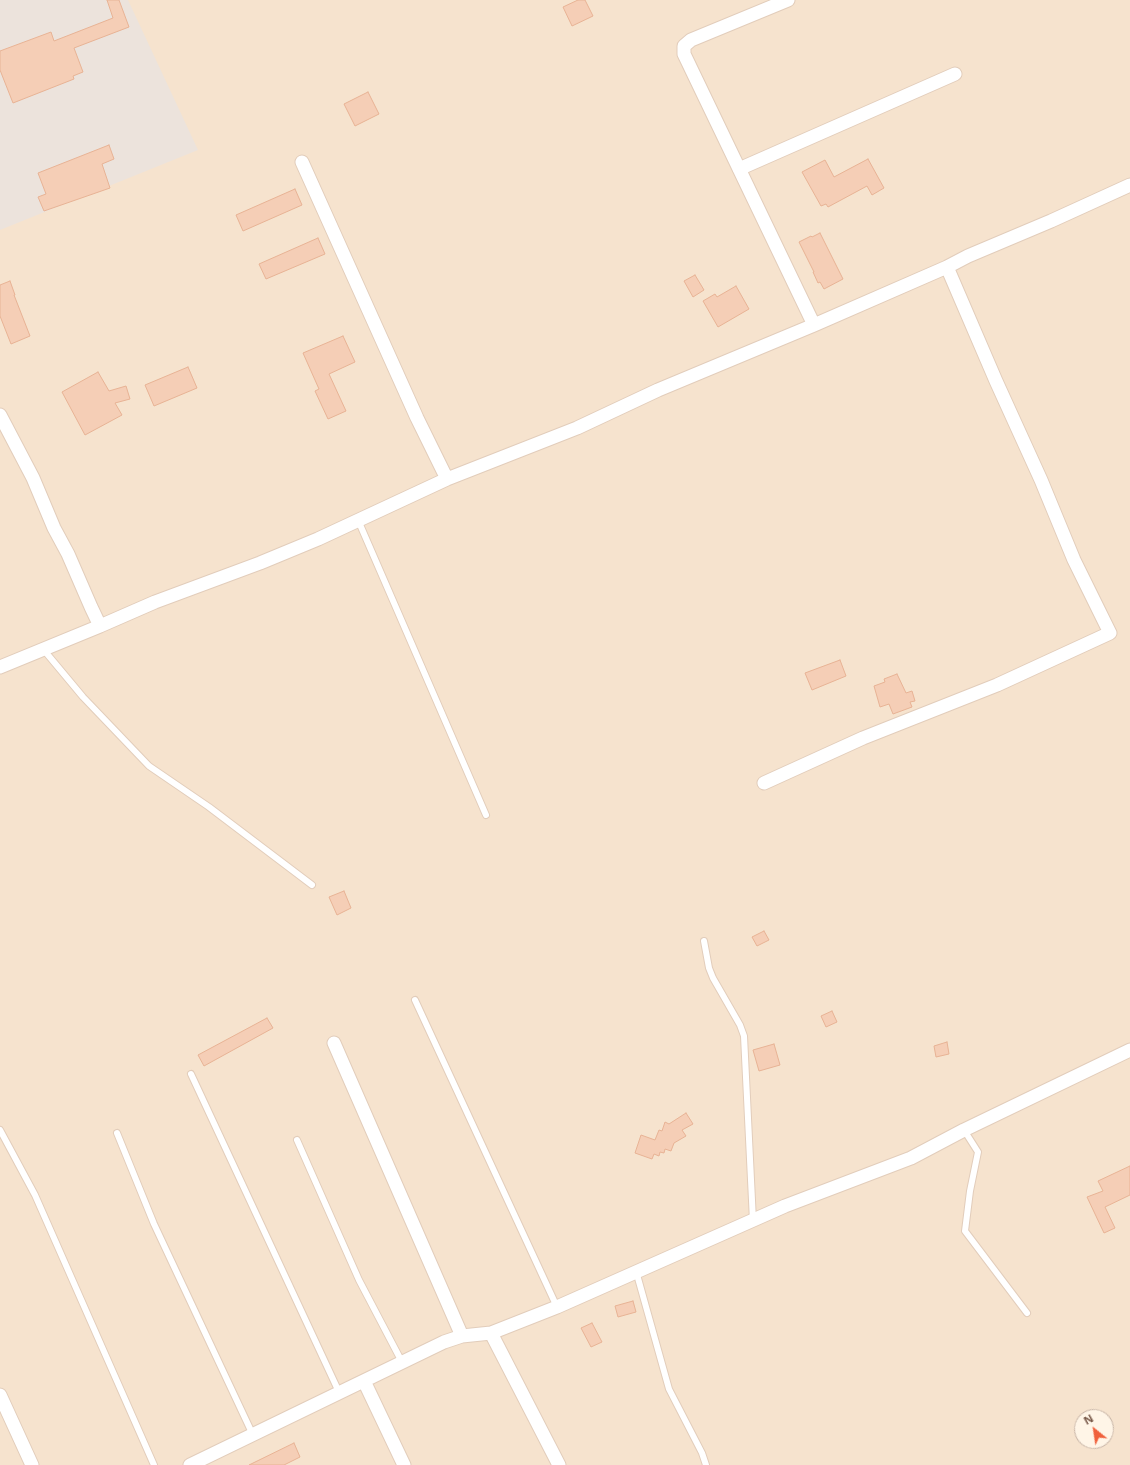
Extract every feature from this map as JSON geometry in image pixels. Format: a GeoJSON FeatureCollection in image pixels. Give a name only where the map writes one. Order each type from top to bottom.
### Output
{"type":"FeatureCollection","features":[{"type":"Feature","properties":{"kind":"street"},"geometry":{"type":"LineString","coordinates":[[788,0],[692,40],[684,46],[684,54],[814,325]]}},
{"type":"Feature","properties":{"kind":"street"},"geometry":{"type":"LineString","coordinates":[[739,169],[955,74]]}},
{"type":"Feature","properties":{"kind":"street"},"geometry":{"type":"LineString","coordinates":[[302,162],[417,418],[448,480]]}},
{"type":"Feature","properties":{"kind":"street"},"geometry":{"type":"LineString","coordinates":[[0,668],[155,602],[267,560],[318,539],[448,480],[578,428],[658,390],[814,325],[1130,185]]}},
{"type":"Feature","properties":{"kind":"street"},"geometry":{"type":"LineString","coordinates":[[764,783],[863,738],[996,685],[1110,633],[1074,560],[1041,480],[947,267]]}},
{"type":"Feature","properties":{"kind":"street"},"geometry":{"type":"LineString","coordinates":[[0,415],[33,478],[54,528],[68,554],[100,626]]}},
{"type":"Feature","properties":{"kind":"street"},"geometry":{"type":"LineString","coordinates":[[334,1043],[462,1336]]}},
{"type":"Feature","properties":{"kind":"street"},"geometry":{"type":"LineString","coordinates":[[190,1465],[444,1342],[462,1336],[491,1333],[557,1306],[785,1206],[911,1158],[964,1130],[1130,1050]]}},
{"type":"Feature","properties":{"kind":"street"},"geometry":{"type":"LineString","coordinates":[[491,1333],[559,1465]]}},
{"type":"Feature","properties":{"kind":"street"},"geometry":{"type":"LineString","coordinates":[[364,1381],[404,1465]]}},
{"type":"Feature","properties":{"kind":"street"},"geometry":{"type":"LineString","coordinates":[[0,1395],[32,1465]]}},
{"type":"Feature","properties":{"kind":"lane"},"geometry":{"type":"LineString","coordinates":[[358,520],[486,815]]}},
{"type":"Feature","properties":{"kind":"lane"},"geometry":{"type":"LineString","coordinates":[[43,649],[83,697],[150,766],[209,807],[312,885]]}},
{"type":"Feature","properties":{"kind":"lane"},"geometry":{"type":"LineString","coordinates":[[704,940],[709,968],[713,978],[740,1025],[744,1036],[753,1221]]}},
{"type":"Feature","properties":{"kind":"lane"},"geometry":{"type":"LineString","coordinates":[[415,1000],[557,1306]]}},
{"type":"Feature","properties":{"kind":"lane"},"geometry":{"type":"LineString","coordinates":[[192,1074],[339,1392]]}},
{"type":"Feature","properties":{"kind":"lane"},"geometry":{"type":"LineString","coordinates":[[0,1130],[36,1195],[154,1465]]}},
{"type":"Feature","properties":{"kind":"lane"},"geometry":{"type":"LineString","coordinates":[[964,1130],[978,1152],[970,1191],[965,1231],[1027,1313]]}},
{"type":"Feature","properties":{"kind":"lane"},"geometry":{"type":"LineString","coordinates":[[117,1133],[154,1224],[253,1435]]}},
{"type":"Feature","properties":{"kind":"lane"},"geometry":{"type":"LineString","coordinates":[[297,1140],[359,1280],[402,1362]]}},
{"type":"Feature","properties":{"kind":"lane"},"geometry":{"type":"LineString","coordinates":[[636,1271],[669,1389],[702,1453],[706,1465]]}},
{"type":"Feature","properties":{"kind":"shaded area"},"geometry":{"type":"Polygon","coordinates":[[[0,0],[1130,0],[1130,1465],[0,1465],[0,0]]]}},
{"type":"Feature","properties":{"kind":"shaded area"},"geometry":{"type":"Polygon","coordinates":[[[0,0],[128,0],[198,150],[0,230],[0,0]]]}},
{"type":"Feature","properties":{"kind":"building"},"geometry":{"type":"Polygon","coordinates":[[[107,0],[119,0],[129,27],[74,48],[83,72],[73,76],[74,79],[13,103],[0,70],[0,51],[51,32],[54,41],[113,18],[107,0]]]}},
{"type":"Feature","properties":{"kind":"building"},"geometry":{"type":"Polygon","coordinates":[[[578,0],[585,0],[593,16],[572,26],[563,7],[578,0]]]}},
{"type":"Feature","properties":{"kind":"building"},"geometry":{"type":"Polygon","coordinates":[[[368,92],[379,114],[355,126],[344,104],[368,92]]]}},
{"type":"Feature","properties":{"kind":"building"},"geometry":{"type":"Polygon","coordinates":[[[109,145],[114,159],[102,164],[110,188],[44,211],[38,197],[46,194],[38,173],[109,145]]]}},
{"type":"Feature","properties":{"kind":"building"},"geometry":{"type":"Polygon","coordinates":[[[868,159],[884,188],[872,195],[867,186],[828,207],[826,204],[821,206],[802,172],[825,160],[834,177],[868,159]]]}},
{"type":"Feature","properties":{"kind":"building"},"geometry":{"type":"Polygon","coordinates":[[[295,189],[302,205],[243,231],[236,215],[295,189]]]}},
{"type":"Feature","properties":{"kind":"building"},"geometry":{"type":"Polygon","coordinates":[[[820,233],[843,279],[824,289],[820,282],[818,283],[799,242],[820,233]]]}},
{"type":"Feature","properties":{"kind":"building"},"geometry":{"type":"Polygon","coordinates":[[[318,238],[325,254],[266,279],[259,264],[318,238]]]}},
{"type":"Feature","properties":{"kind":"building"},"geometry":{"type":"Polygon","coordinates":[[[695,275],[704,290],[693,297],[684,281],[695,275]]]}},
{"type":"Feature","properties":{"kind":"building"},"geometry":{"type":"Polygon","coordinates":[[[10,281],[30,336],[11,344],[0,316],[0,285],[10,281]]]}},
{"type":"Feature","properties":{"kind":"building"},"geometry":{"type":"Polygon","coordinates":[[[736,286],[749,309],[718,327],[703,301],[715,294],[717,297],[736,286]]]}},
{"type":"Feature","properties":{"kind":"building"},"geometry":{"type":"Polygon","coordinates":[[[343,336],[355,362],[329,374],[346,411],[328,419],[315,391],[319,389],[303,353],[343,336]]]}},
{"type":"Feature","properties":{"kind":"building"},"geometry":{"type":"Polygon","coordinates":[[[188,367],[197,388],[154,406],[145,385],[188,367]]]}},
{"type":"Feature","properties":{"kind":"building"},"geometry":{"type":"Polygon","coordinates":[[[98,372],[109,391],[126,386],[130,399],[115,403],[122,415],[85,435],[62,392],[98,372]]]}},
{"type":"Feature","properties":{"kind":"building"},"geometry":{"type":"Polygon","coordinates":[[[840,660],[846,676],[812,690],[805,673],[840,660]]]}},
{"type":"Feature","properties":{"kind":"building"},"geometry":{"type":"Polygon","coordinates":[[[897,674],[906,693],[912,691],[915,701],[910,702],[912,707],[893,714],[889,704],[880,707],[874,686],[885,682],[884,679],[897,674]]]}},
{"type":"Feature","properties":{"kind":"building"},"geometry":{"type":"Polygon","coordinates":[[[344,891],[351,908],[337,915],[329,897],[344,891]]]}},
{"type":"Feature","properties":{"kind":"building"},"geometry":{"type":"Polygon","coordinates":[[[764,931],[769,940],[757,946],[752,937],[764,931]]]}},
{"type":"Feature","properties":{"kind":"building"},"geometry":{"type":"Polygon","coordinates":[[[832,1011],[837,1022],[826,1027],[821,1016],[832,1011]]]}},
{"type":"Feature","properties":{"kind":"building"},"geometry":{"type":"Polygon","coordinates":[[[267,1018],[273,1028],[204,1066],[198,1055],[267,1018]]]}},
{"type":"Feature","properties":{"kind":"building"},"geometry":{"type":"Polygon","coordinates":[[[947,1042],[949,1054],[936,1057],[934,1046],[947,1042]]]}},
{"type":"Feature","properties":{"kind":"building"},"geometry":{"type":"Polygon","coordinates":[[[774,1044],[780,1065],[759,1071],[753,1050],[774,1044]]]}},
{"type":"Feature","properties":{"kind":"building"},"geometry":{"type":"Polygon","coordinates":[[[686,1113],[693,1124],[682,1130],[686,1136],[674,1143],[671,1151],[665,1149],[664,1153],[660,1152],[659,1156],[654,1154],[652,1159],[635,1153],[641,1135],[655,1140],[659,1130],[662,1131],[665,1122],[669,1124],[686,1113]]]}},
{"type":"Feature","properties":{"kind":"building"},"geometry":{"type":"Polygon","coordinates":[[[1130,1166],[1130,1195],[1105,1207],[1115,1228],[1104,1233],[1087,1197],[1103,1191],[1098,1181],[1130,1166]]]}},
{"type":"Feature","properties":{"kind":"building"},"geometry":{"type":"Polygon","coordinates":[[[633,1301],[636,1312],[618,1317],[615,1306],[633,1301]]]}},
{"type":"Feature","properties":{"kind":"building"},"geometry":{"type":"Polygon","coordinates":[[[592,1323],[602,1342],[591,1347],[581,1328],[592,1323]]]}},
{"type":"Feature","properties":{"kind":"building"},"geometry":{"type":"Polygon","coordinates":[[[294,1443],[300,1457],[284,1465],[249,1465],[294,1443]]]}}]}
